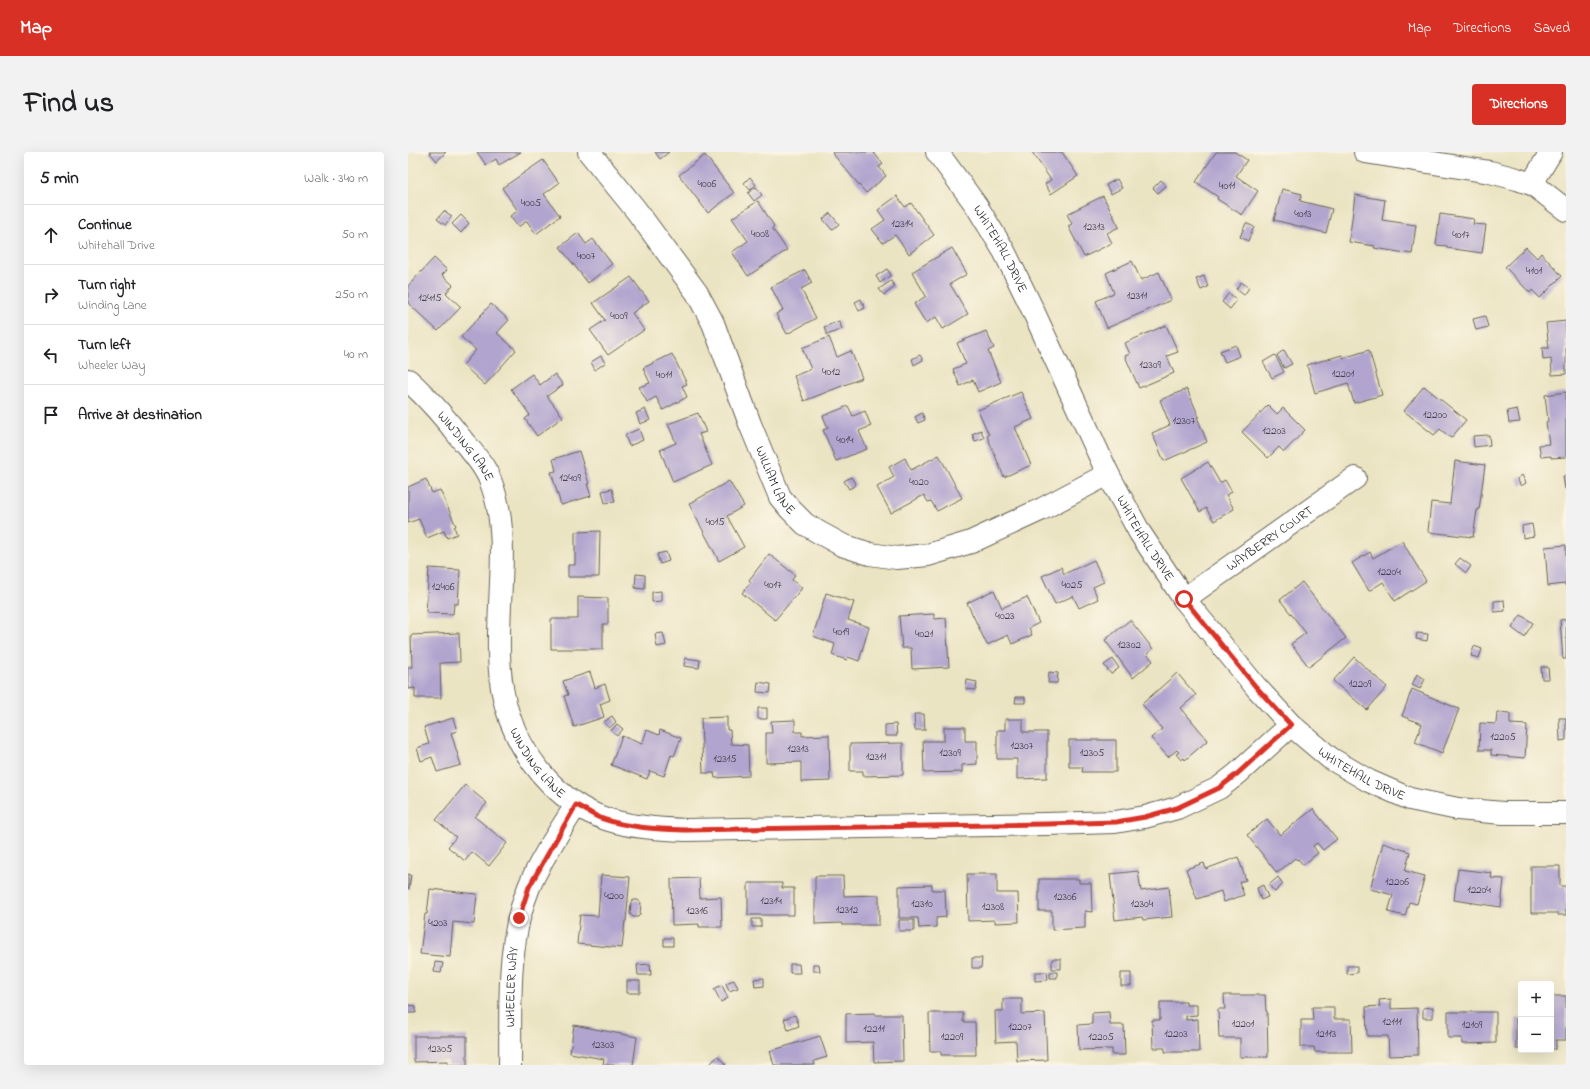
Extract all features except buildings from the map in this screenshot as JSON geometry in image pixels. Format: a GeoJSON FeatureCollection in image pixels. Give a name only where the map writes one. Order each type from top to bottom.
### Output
{"type":"FeatureCollection","features":[{"type":"Feature","properties":{"kind":"street","name":"WILLIAM LANE"},"geometry":{"type":"LineString","coordinates":[[589,152],[636,210],[697,293],[713,324],[750,424],[780,497],[805,524],[842,545],[870,554],[897,558],[928,555],[971,542],[1042,509],[1108,474]]}},
{"type":"Feature","properties":{"kind":"street","name":"WHITEHALL DRIVE"},"geometry":{"type":"LineString","coordinates":[[936,152],[976,205],[1004,251],[1108,474],[1140,533],[1184,599],[1256,687],[1291,725],[1330,758],[1369,781],[1410,799],[1458,809],[1503,813],[1566,813]]}},
{"type":"Feature","properties":{"kind":"street"},"geometry":{"type":"LineString","coordinates":[[1365,152],[1490,172],[1517,179],[1534,185],[1566,210]]}},
{"type":"Feature","properties":{"kind":"street"},"geometry":{"type":"LineString","coordinates":[[1534,185],[1537,175],[1551,152]]}},
{"type":"Feature","properties":{"kind":"street","name":"WINDING LANE"},"geometry":{"type":"LineString","coordinates":[[408,380],[447,420],[478,459],[490,480],[498,504],[502,538],[499,672],[502,694],[517,739],[528,757],[559,792],[576,805],[602,819],[656,829],[686,830],[1116,822],[1145,817],[1177,808],[1219,788],[1237,774],[1291,725]]}},
{"type":"Feature","properties":{"kind":"street","name":"WAYBERRY COURT"},"geometry":{"type":"LineString","coordinates":[[1184,599],[1355,478]]}},
{"type":"Feature","properties":{"kind":"street","name":"WHEELER WAY"},"geometry":{"type":"LineString","coordinates":[[510,1065],[512,961],[519,918],[529,887],[576,805]]}},
{"type":"Feature","properties":{"kind":"route"},"geometry":{"type":"LineString","coordinates":[[519,918],[529,887],[576,805],[602,819],[619,823],[656,829],[686,830],[1116,822],[1145,817],[1177,808],[1201,797],[1219,788],[1237,774],[1291,725],[1256,687],[1184,599]]}}]}
